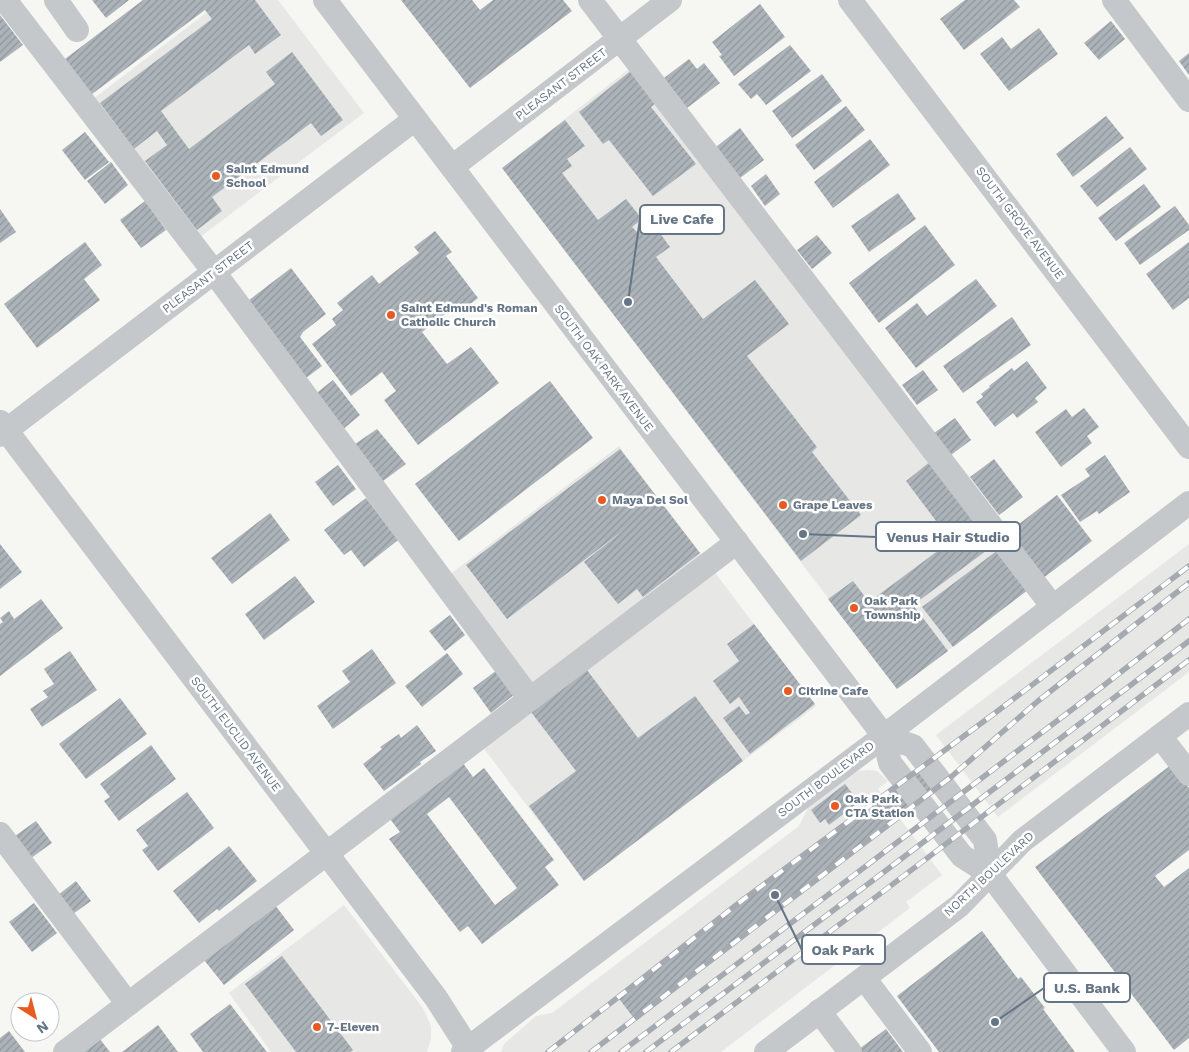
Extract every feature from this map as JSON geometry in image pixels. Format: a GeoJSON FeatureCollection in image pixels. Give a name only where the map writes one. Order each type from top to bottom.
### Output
{"type":"FeatureCollection","features":[{"type":"Feature","properties":{"kind":"street"},"geometry":{"type":"LineString","coordinates":[[5,0],[214,272],[530,699]]}},
{"type":"Feature","properties":{"kind":"street"},"geometry":{"type":"LineString","coordinates":[[56,0],[77,30]]}},
{"type":"Feature","properties":{"kind":"street","name":"SOUTH OAK PARK AVENUE"},"geometry":{"type":"LineString","coordinates":[[324,0],[884,736]]}},
{"type":"Feature","properties":{"kind":"street"},"geometry":{"type":"LineString","coordinates":[[590,0],[1053,607]]}},
{"type":"Feature","properties":{"kind":"street","name":"PLEASANT STREET"},"geometry":{"type":"LineString","coordinates":[[452,167],[670,0]]}},
{"type":"Feature","properties":{"kind":"street","name":"SOUTH GROVE AVENUE"},"geometry":{"type":"LineString","coordinates":[[850,0],[1189,447]]}},
{"type":"Feature","properties":{"kind":"street"},"geometry":{"type":"LineString","coordinates":[[1114,0],[1189,100]]}},
{"type":"Feature","properties":{"kind":"street","name":"PLEASANT STREET"},"geometry":{"type":"LineString","coordinates":[[2,429],[214,272],[415,119]]}},
{"type":"Feature","properties":{"kind":"street","name":"SOUTH EUCLID AVENUE"},"geometry":{"type":"LineString","coordinates":[[2,429],[436,998],[467,1051]]}},
{"type":"Feature","properties":{"kind":"street","name":"SOUTH BOULEVARD"},"geometry":{"type":"LineString","coordinates":[[467,1051],[1189,503]]}},
{"type":"Feature","properties":{"kind":"street"},"geometry":{"type":"LineString","coordinates":[[65,1052],[737,542]]}},
{"type":"Feature","properties":{"kind":"street","name":"NORTH BOULEVARD"},"geometry":{"type":"LineString","coordinates":[[766,1052],[959,906],[1022,841],[1189,714]]}},
{"type":"Feature","properties":{"kind":"street"},"geometry":{"type":"LineString","coordinates":[[884,736],[890,763],[962,856],[990,874],[1124,1052]]}},
{"type":"Feature","properties":{"kind":"street"},"geometry":{"type":"LineString","coordinates":[[1160,736],[1189,774]]}},
{"type":"Feature","properties":{"kind":"street"},"geometry":{"type":"LineString","coordinates":[[0,834],[128,1004]]}},
{"type":"Feature","properties":{"kind":"street"},"geometry":{"type":"LineString","coordinates":[[864,978],[920,1052]]}},
{"type":"Feature","properties":{"kind":"street"},"geometry":{"type":"LineString","coordinates":[[820,1012],[850,1052]]}},
{"type":"Feature","properties":{"kind":"shaded area","name":"Saint Edmund School"},"geometry":{"type":"Polygon","coordinates":[[[223,0],[278,0],[364,113],[199,238],[93,99],[223,0]]]}},
{"type":"Feature","properties":{"kind":"shaded area"},"geometry":{"type":"Polygon","coordinates":[[[633,66],[1028,590],[897,689],[502,168],[633,66]]]}},
{"type":"Feature","properties":{"kind":"shaded area"},"geometry":{"type":"Polygon","coordinates":[[[619,446],[816,706],[584,881],[479,742],[540,695],[449,575],[619,446]]]}},
{"type":"Feature","properties":{"kind":"shaded area"},"geometry":{"type":"Polygon","coordinates":[[[1189,544],[1189,672],[998,817],[936,735],[1189,544]]]}},
{"type":"Feature","properties":{"kind":"shaded area"},"geometry":{"type":"Polygon","coordinates":[[[857,771],[877,771],[888,781],[878,789],[942,875],[906,902],[910,908],[721,1052],[501,1052],[504,1044],[536,1016],[552,1013],[799,826],[808,808],[857,771]]]}},
{"type":"Feature","properties":{"kind":"shaded area"},"geometry":{"type":"Polygon","coordinates":[[[344,905],[423,1008],[431,1026],[431,1039],[427,1052],[271,1052],[229,993],[344,905]]]}},
{"type":"Feature","properties":{"kind":"building"},"geometry":{"type":"Polygon","coordinates":[[[92,0],[129,0],[106,18],[92,0]]]}},
{"type":"Feature","properties":{"kind":"building"},"geometry":{"type":"Polygon","coordinates":[[[143,0],[255,0],[281,35],[255,54],[249,45],[161,111],[189,149],[275,84],[266,72],[292,52],[343,120],[321,136],[311,123],[212,197],[222,211],[197,230],[145,161],[167,145],[157,131],[134,149],[100,103],[212,19],[205,10],[92,94],[65,59],[143,0]]]}},
{"type":"Feature","properties":{"kind":"building"},"geometry":{"type":"Polygon","coordinates":[[[401,0],[472,0],[480,10],[493,0],[563,0],[572,11],[470,88],[401,0]]]}},
{"type":"Feature","properties":{"kind":"building"},"geometry":{"type":"Polygon","coordinates":[[[965,0],[1014,0],[1020,7],[964,50],[940,19],[965,0]]]}},
{"type":"Feature","properties":{"kind":"building"},"geometry":{"type":"Polygon","coordinates":[[[760,4],[785,37],[734,76],[719,56],[722,55],[712,42],[760,4]]]}},
{"type":"Feature","properties":{"kind":"building"},"geometry":{"type":"Polygon","coordinates":[[[0,15],[23,45],[0,62],[0,15]]]}},
{"type":"Feature","properties":{"kind":"building"},"geometry":{"type":"Polygon","coordinates":[[[1111,21],[1125,39],[1099,60],[1084,43],[1111,21]]]}},
{"type":"Feature","properties":{"kind":"building"},"geometry":{"type":"Polygon","coordinates":[[[1039,28],[1058,54],[1009,91],[980,54],[1002,37],[1011,49],[1039,28]]]}},
{"type":"Feature","properties":{"kind":"building"},"geometry":{"type":"Polygon","coordinates":[[[790,45],[811,71],[766,105],[757,94],[751,99],[738,84],[790,45]]]}},
{"type":"Feature","properties":{"kind":"building"},"geometry":{"type":"Polygon","coordinates":[[[1189,53],[1189,75],[1179,61],[1189,53]]]}},
{"type":"Feature","properties":{"kind":"building"},"geometry":{"type":"Polygon","coordinates":[[[689,59],[697,69],[704,63],[720,83],[687,108],[664,78],[689,59]]]}},
{"type":"Feature","properties":{"kind":"building"},"geometry":{"type":"Polygon","coordinates":[[[632,70],[657,102],[651,107],[696,164],[653,196],[609,140],[603,144],[579,112],[632,70]]]}},
{"type":"Feature","properties":{"kind":"building"},"geometry":{"type":"Polygon","coordinates":[[[822,74],[842,101],[792,138],[772,111],[822,74]]]}},
{"type":"Feature","properties":{"kind":"building"},"geometry":{"type":"Polygon","coordinates":[[[846,106],[865,130],[814,170],[795,145],[846,106]]]}},
{"type":"Feature","properties":{"kind":"building"},"geometry":{"type":"Polygon","coordinates":[[[1106,116],[1124,138],[1073,177],[1056,154],[1106,116]]]}},
{"type":"Feature","properties":{"kind":"building"},"geometry":{"type":"Polygon","coordinates":[[[565,120],[585,146],[567,159],[572,166],[562,173],[598,220],[626,199],[642,219],[632,227],[637,232],[651,221],[670,247],[656,257],[703,319],[755,280],[789,324],[747,356],[817,447],[812,452],[861,515],[801,561],[502,168],[565,120]]]}},
{"type":"Feature","properties":{"kind":"building"},"geometry":{"type":"Polygon","coordinates":[[[740,128],[764,160],[740,178],[716,147],[740,128]]]}},
{"type":"Feature","properties":{"kind":"building"},"geometry":{"type":"Polygon","coordinates":[[[85,132],[109,162],[85,180],[62,150],[85,132]]]}},
{"type":"Feature","properties":{"kind":"building"},"geometry":{"type":"Polygon","coordinates":[[[870,139],[890,165],[833,208],[814,182],[870,139]]]}},
{"type":"Feature","properties":{"kind":"building"},"geometry":{"type":"Polygon","coordinates":[[[1130,147],[1147,169],[1097,207],[1080,186],[1130,147]]]}},
{"type":"Feature","properties":{"kind":"building"},"geometry":{"type":"Polygon","coordinates":[[[111,162],[128,185],[105,204],[87,181],[111,162]]]}},
{"type":"Feature","properties":{"kind":"building"},"geometry":{"type":"Polygon","coordinates":[[[766,174],[780,194],[765,206],[751,186],[766,174]]]}},
{"type":"Feature","properties":{"kind":"building"},"geometry":{"type":"Polygon","coordinates":[[[1144,184],[1161,207],[1116,241],[1098,218],[1144,184]]]}},
{"type":"Feature","properties":{"kind":"building"},"geometry":{"type":"Polygon","coordinates":[[[898,193],[916,219],[869,252],[851,226],[898,193]]]}},
{"type":"Feature","properties":{"kind":"building"},"geometry":{"type":"Polygon","coordinates":[[[145,201],[166,230],[141,248],[120,220],[145,201]]]}},
{"type":"Feature","properties":{"kind":"building"},"geometry":{"type":"Polygon","coordinates":[[[1175,206],[1189,225],[1189,230],[1140,265],[1124,243],[1175,206]]]}},
{"type":"Feature","properties":{"kind":"building"},"geometry":{"type":"Polygon","coordinates":[[[0,209],[16,232],[0,243],[0,209]]]}},
{"type":"Feature","properties":{"kind":"building"},"geometry":{"type":"Polygon","coordinates":[[[925,225],[955,265],[879,323],[849,283],[925,225]]]}},
{"type":"Feature","properties":{"kind":"building","name":"Saint Edmund's Roman Catholic Church"},"geometry":{"type":"Polygon","coordinates":[[[435,231],[452,252],[446,256],[478,298],[464,309],[459,303],[422,332],[447,364],[471,347],[499,383],[418,445],[384,400],[396,391],[382,372],[351,396],[312,344],[336,325],[332,319],[343,310],[337,303],[372,275],[379,284],[419,253],[414,247],[435,231]]]}},
{"type":"Feature","properties":{"kind":"building"},"geometry":{"type":"Polygon","coordinates":[[[817,235],[832,253],[812,269],[797,250],[817,235]]]}},
{"type":"Feature","properties":{"kind":"building"},"geometry":{"type":"Polygon","coordinates":[[[85,242],[102,265],[84,279],[100,300],[37,348],[4,304],[85,242]]]}},
{"type":"Feature","properties":{"kind":"building"},"geometry":{"type":"Polygon","coordinates":[[[1189,242],[1189,298],[1173,310],[1146,274],[1189,242]]]}},
{"type":"Feature","properties":{"kind":"building"},"geometry":{"type":"Polygon","coordinates":[[[291,268],[326,314],[303,332],[300,337],[322,366],[302,381],[244,304],[291,268]]]}},
{"type":"Feature","properties":{"kind":"building"},"geometry":{"type":"Polygon","coordinates":[[[976,279],[997,306],[916,368],[885,328],[917,303],[927,316],[976,279]]]}},
{"type":"Feature","properties":{"kind":"building"},"geometry":{"type":"Polygon","coordinates":[[[1012,317],[1031,345],[963,393],[943,366],[1012,317]]]}},
{"type":"Feature","properties":{"kind":"building"},"geometry":{"type":"Polygon","coordinates":[[[1027,361],[1047,388],[1035,398],[1038,402],[1017,418],[1013,413],[995,427],[976,402],[983,397],[981,394],[989,386],[1012,368],[1014,371],[1027,361]]]}},
{"type":"Feature","properties":{"kind":"building"},"geometry":{"type":"Polygon","coordinates":[[[923,370],[938,390],[917,405],[902,385],[923,370]]]}},
{"type":"Feature","properties":{"kind":"building"},"geometry":{"type":"Polygon","coordinates":[[[333,380],[360,415],[341,431],[314,395],[333,380]]]}},
{"type":"Feature","properties":{"kind":"building"},"geometry":{"type":"Polygon","coordinates":[[[550,381],[593,438],[459,541],[415,484],[550,381]]]}},
{"type":"Feature","properties":{"kind":"building"},"geometry":{"type":"Polygon","coordinates":[[[1084,408],[1099,427],[1087,436],[1092,443],[1061,467],[1035,432],[1066,409],[1072,417],[1084,408]]]}},
{"type":"Feature","properties":{"kind":"building"},"geometry":{"type":"Polygon","coordinates":[[[955,418],[971,440],[951,455],[934,433],[955,418]]]}},
{"type":"Feature","properties":{"kind":"building"},"geometry":{"type":"Polygon","coordinates":[[[377,429],[406,464],[383,481],[355,444],[377,429]]]}},
{"type":"Feature","properties":{"kind":"building"},"geometry":{"type":"Polygon","coordinates":[[[620,449],[700,553],[643,597],[637,589],[618,604],[584,562],[625,529],[507,619],[466,565],[620,449]]]}},
{"type":"Feature","properties":{"kind":"building"},"geometry":{"type":"Polygon","coordinates":[[[1105,455],[1130,492],[1099,514],[1097,511],[1080,522],[1061,495],[1090,476],[1085,469],[1105,455]]]}},
{"type":"Feature","properties":{"kind":"building"},"geometry":{"type":"Polygon","coordinates":[[[994,459],[1023,497],[999,515],[970,477],[994,459]]]}},
{"type":"Feature","properties":{"kind":"building"},"geometry":{"type":"Polygon","coordinates":[[[931,461],[994,545],[913,605],[948,651],[897,689],[828,599],[853,581],[869,602],[951,541],[906,481],[931,461]]]}},
{"type":"Feature","properties":{"kind":"building"},"geometry":{"type":"Polygon","coordinates":[[[338,465],[356,489],[333,506],[315,482],[338,465]]]}},
{"type":"Feature","properties":{"kind":"building"},"geometry":{"type":"Polygon","coordinates":[[[1057,495],[1092,541],[1042,579],[1007,533],[1057,495]]]}},
{"type":"Feature","properties":{"kind":"building"},"geometry":{"type":"Polygon","coordinates":[[[366,498],[398,540],[364,567],[351,550],[344,555],[324,530],[366,498]]]}},
{"type":"Feature","properties":{"kind":"building"},"geometry":{"type":"Polygon","coordinates":[[[270,513],[290,540],[232,584],[211,558],[270,513]]]}},
{"type":"Feature","properties":{"kind":"building"},"geometry":{"type":"Polygon","coordinates":[[[0,544],[22,572],[0,589],[0,544]]]}},
{"type":"Feature","properties":{"kind":"building"},"geometry":{"type":"Polygon","coordinates":[[[998,550],[1028,590],[953,647],[922,607],[998,550]]]}},
{"type":"Feature","properties":{"kind":"building"},"geometry":{"type":"Polygon","coordinates":[[[295,576],[315,602],[264,640],[245,614],[295,576]]]}},
{"type":"Feature","properties":{"kind":"building"},"geometry":{"type":"Polygon","coordinates":[[[41,599],[63,628],[0,676],[0,624],[3,622],[0,618],[9,611],[14,619],[41,599]]]}},
{"type":"Feature","properties":{"kind":"building"},"geometry":{"type":"Polygon","coordinates":[[[450,615],[465,635],[445,651],[429,631],[450,615]]]}},
{"type":"Feature","properties":{"kind":"building"},"geometry":{"type":"Polygon","coordinates":[[[754,624],[815,704],[750,754],[723,718],[739,706],[746,715],[750,713],[739,697],[730,704],[713,681],[739,661],[727,644],[754,624]]]}},
{"type":"Feature","properties":{"kind":"building"},"geometry":{"type":"Polygon","coordinates":[[[372,649],[396,683],[333,729],[317,706],[350,682],[342,671],[372,649]]]}},
{"type":"Feature","properties":{"kind":"building"},"geometry":{"type":"Polygon","coordinates":[[[70,651],[97,690],[42,727],[30,709],[48,697],[43,691],[54,684],[44,669],[70,651]]]}},
{"type":"Feature","properties":{"kind":"building"},"geometry":{"type":"Polygon","coordinates":[[[447,653],[463,674],[422,707],[405,686],[447,653]]]}},
{"type":"Feature","properties":{"kind":"building"},"geometry":{"type":"Polygon","coordinates":[[[584,666],[638,738],[695,696],[743,761],[584,881],[529,806],[576,771],[528,708],[584,666]]]}},
{"type":"Feature","properties":{"kind":"building"},"geometry":{"type":"Polygon","coordinates":[[[497,670],[515,694],[491,713],[473,688],[497,670]]]}},
{"type":"Feature","properties":{"kind":"building"},"geometry":{"type":"Polygon","coordinates":[[[120,698],[147,734],[86,779],[59,744],[120,698]]]}},
{"type":"Feature","properties":{"kind":"building"},"geometry":{"type":"Polygon","coordinates":[[[417,725],[436,751],[384,791],[363,764],[382,749],[380,747],[399,734],[401,738],[417,725]]]}},
{"type":"Feature","properties":{"kind":"building"},"geometry":{"type":"Polygon","coordinates":[[[151,745],[176,779],[119,821],[104,801],[110,797],[100,784],[151,745]]]}},
{"type":"Feature","properties":{"kind":"building"},"geometry":{"type":"Polygon","coordinates":[[[460,759],[473,777],[484,768],[554,860],[545,867],[559,885],[482,944],[468,926],[460,932],[389,839],[400,832],[387,815],[460,759]],[[449,797],[427,814],[495,905],[517,888],[449,797]]]}},
{"type":"Feature","properties":{"kind":"building"},"geometry":{"type":"Polygon","coordinates":[[[1171,765],[1189,788],[1189,850],[1155,876],[1164,887],[1189,868],[1189,1038],[1174,1050],[1035,867],[1171,765]]]}},
{"type":"Feature","properties":{"kind":"building"},"geometry":{"type":"Polygon","coordinates":[[[921,766],[937,789],[636,1021],[617,996],[743,897],[921,766]]]}},
{"type":"Feature","properties":{"kind":"building","name":"Oak Park CTA Station"},"geometry":{"type":"Polygon","coordinates":[[[845,784],[859,802],[829,825],[825,819],[820,823],[811,810],[845,784]]]}},
{"type":"Feature","properties":{"kind":"building"},"geometry":{"type":"Polygon","coordinates":[[[187,792],[214,828],[158,871],[142,850],[148,846],[136,830],[187,792]]]}},
{"type":"Feature","properties":{"kind":"building"},"geometry":{"type":"Polygon","coordinates":[[[36,821],[52,843],[31,858],[15,836],[36,821]]]}},
{"type":"Feature","properties":{"kind":"building"},"geometry":{"type":"Polygon","coordinates":[[[229,846],[257,881],[219,911],[217,909],[199,923],[173,891],[229,846]]]}},
{"type":"Feature","properties":{"kind":"building"},"geometry":{"type":"Polygon","coordinates":[[[76,881],[91,901],[73,914],[58,895],[76,881]]]}},
{"type":"Feature","properties":{"kind":"building"},"geometry":{"type":"Polygon","coordinates":[[[34,903],[57,933],[32,952],[9,922],[34,903]]]}},
{"type":"Feature","properties":{"kind":"building"},"geometry":{"type":"Polygon","coordinates":[[[275,905],[294,930],[224,985],[204,960],[275,905]]]}},
{"type":"Feature","properties":{"kind":"building"},"geometry":{"type":"Polygon","coordinates":[[[982,931],[1018,979],[1021,977],[1045,1008],[1043,1009],[1075,1052],[939,1052],[897,996],[982,931]]]}},
{"type":"Feature","properties":{"kind":"building"},"geometry":{"type":"Polygon","coordinates":[[[282,956],[353,1050],[350,1052],[296,1052],[245,984],[282,956]]]}},
{"type":"Feature","properties":{"kind":"building"},"geometry":{"type":"Polygon","coordinates":[[[230,1004],[267,1052],[203,1052],[190,1034],[230,1004]]]}},
{"type":"Feature","properties":{"kind":"building"},"geometry":{"type":"Polygon","coordinates":[[[158,1025],[178,1052],[122,1052],[158,1025]]]}},
{"type":"Feature","properties":{"kind":"building"},"geometry":{"type":"Polygon","coordinates":[[[886,1029],[903,1052],[855,1052],[886,1029]]]}},
{"type":"Feature","properties":{"kind":"building"},"geometry":{"type":"Polygon","coordinates":[[[9,1031],[10,1042],[17,1042],[25,1052],[0,1052],[0,1038],[9,1031]]]}},
{"type":"Feature","properties":{"kind":"building"},"geometry":{"type":"Polygon","coordinates":[[[99,1038],[110,1052],[81,1052],[99,1038]]]}},
{"type":"Feature","properties":{"kind":"railway"},"geometry":{"type":"LineString","coordinates":[[548,1052],[744,899],[1189,566]]}},
{"type":"Feature","properties":{"kind":"railway"},"geometry":{"type":"LineString","coordinates":[[591,1052],[951,777],[1038,701],[1189,583]]}},
{"type":"Feature","properties":{"kind":"railway"},"geometry":{"type":"LineString","coordinates":[[621,1052],[1189,619]]}},
{"type":"Feature","properties":{"kind":"railway"},"geometry":{"type":"LineString","coordinates":[[646,1052],[1189,641]]}},
{"type":"Feature","properties":{"kind":"railway"},"geometry":{"type":"LineString","coordinates":[[671,1052],[1189,660]]}},
{"type":"Feature","properties":{"kind":"place","name":"Saint Edmund School"},"geometry":{"type":"Point","coordinates":[216,176]}},
{"type":"Feature","properties":{"kind":"place","name":"Live Cafe"},"geometry":{"type":"Point","coordinates":[628,302]}},
{"type":"Feature","properties":{"kind":"place","name":"Saint Edmund's Roman Catholic Church"},"geometry":{"type":"Point","coordinates":[391,315]}},
{"type":"Feature","properties":{"kind":"place","name":"Maya Del Sol"},"geometry":{"type":"Point","coordinates":[602,500]}},
{"type":"Feature","properties":{"kind":"place","name":"Grape Leaves"},"geometry":{"type":"Point","coordinates":[783,505]}},
{"type":"Feature","properties":{"kind":"place","name":"Venus Hair Studio"},"geometry":{"type":"Point","coordinates":[803,534]}},
{"type":"Feature","properties":{"kind":"place","name":"Oak Park Township"},"geometry":{"type":"Point","coordinates":[854,608]}},
{"type":"Feature","properties":{"kind":"place","name":"Citrine Cafe"},"geometry":{"type":"Point","coordinates":[788,691]}},
{"type":"Feature","properties":{"kind":"place","name":"Oak Park CTA Station"},"geometry":{"type":"Point","coordinates":[835,806]}},
{"type":"Feature","properties":{"kind":"place","name":"Oak Park"},"geometry":{"type":"Point","coordinates":[775,895]}},
{"type":"Feature","properties":{"kind":"place","name":"U.S. Bank"},"geometry":{"type":"Point","coordinates":[995,1022]}},
{"type":"Feature","properties":{"kind":"place","name":"7-Eleven"},"geometry":{"type":"Point","coordinates":[317,1027]}}]}
